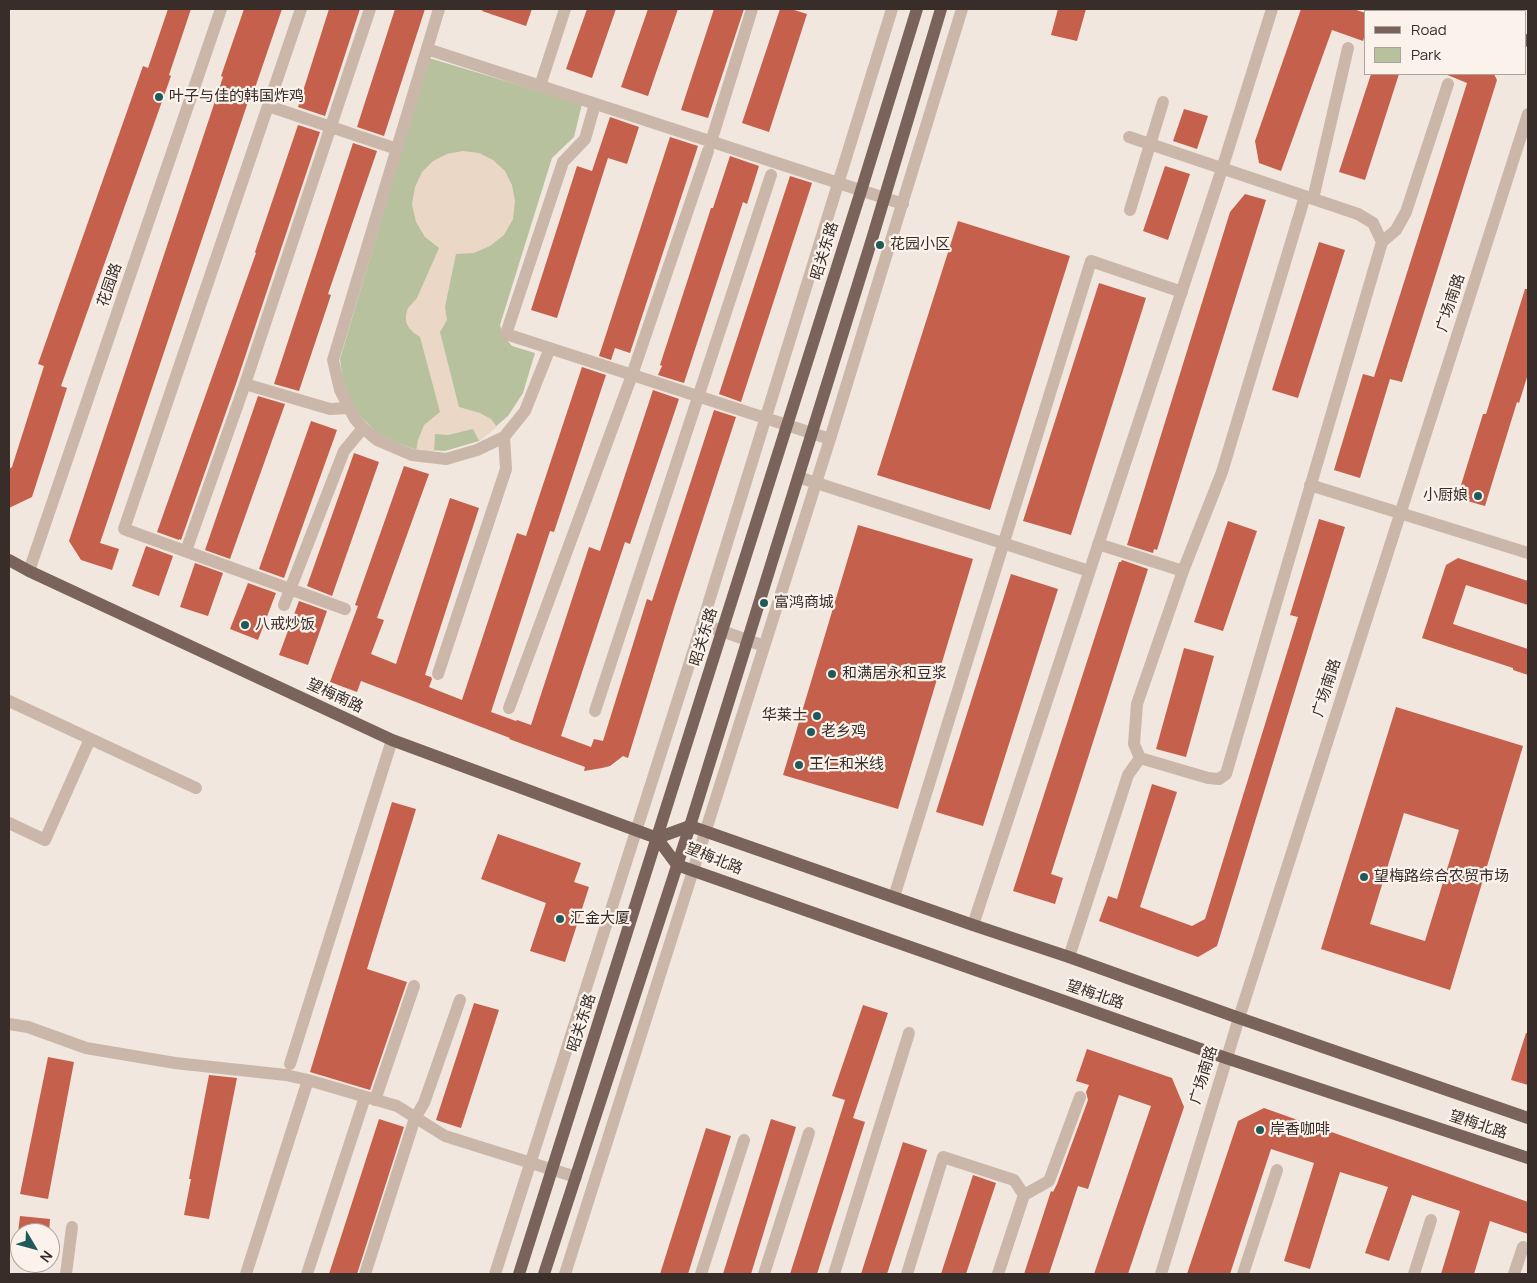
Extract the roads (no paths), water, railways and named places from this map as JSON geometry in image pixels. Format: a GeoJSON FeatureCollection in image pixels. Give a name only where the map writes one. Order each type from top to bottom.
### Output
{"type":"FeatureCollection","features":[{"type":"Feature","properties":{"kind":"main road","name":"昭关东路"},"geometry":{"type":"LineString","coordinates":[[519,1274],[861,191],[916,9]]}},
{"type":"Feature","properties":{"kind":"main road"},"geometry":{"type":"LineString","coordinates":[[544,1274],[690,826],[941,9]]}},
{"type":"Feature","properties":{"kind":"main road","name":"望梅南路"},"geometry":{"type":"LineString","coordinates":[[9,560],[392,740],[657,838]]}},
{"type":"Feature","properties":{"kind":"main road","name":"望梅北路"},"geometry":{"type":"LineString","coordinates":[[1528,1118],[706,831],[690,826],[657,838],[677,864],[693,870],[1226,1058],[1528,1158]]}},
{"type":"Feature","properties":{"kind":"street","name":"花园路"},"geometry":{"type":"LineString","coordinates":[[29,571],[221,9]]}},
{"type":"Feature","properties":{"kind":"street"},"geometry":{"type":"LineString","coordinates":[[301,9],[124,529],[345,609]]}},
{"type":"Feature","properties":{"kind":"street"},"geometry":{"type":"LineString","coordinates":[[186,551],[245,384],[370,9]]}},
{"type":"Feature","properties":{"kind":"street"},"geometry":{"type":"LineString","coordinates":[[439,9],[333,360],[340,390],[348,408],[363,428],[377,440],[412,454],[446,459],[477,450],[504,437],[525,410],[550,348]]}},
{"type":"Feature","properties":{"kind":"street"},"geometry":{"type":"LineString","coordinates":[[540,86],[564,9]]}},
{"type":"Feature","properties":{"kind":"street"},"geometry":{"type":"LineString","coordinates":[[509,708],[632,375],[709,146],[752,9]]}},
{"type":"Feature","properties":{"kind":"street"},"geometry":{"type":"LineString","coordinates":[[495,1274],[702,624],[892,9]]}},
{"type":"Feature","properties":{"kind":"street"},"geometry":{"type":"LineString","coordinates":[[565,1274],[830,439],[962,9]]}},
{"type":"Feature","properties":{"kind":"street"},"geometry":{"type":"LineString","coordinates":[[973,925],[1182,292],[1272,9]]}},
{"type":"Feature","properties":{"kind":"street"},"geometry":{"type":"LineString","coordinates":[[1140,758],[1134,744],[1138,704],[1183,571],[1222,472],[1309,198],[1348,48]]}},
{"type":"Feature","properties":{"kind":"street"},"geometry":{"type":"LineString","coordinates":[[427,49],[595,104],[709,146],[838,183],[903,204]]}},
{"type":"Feature","properties":{"kind":"street"},"geometry":{"type":"LineString","coordinates":[[1140,758],[1208,778],[1219,779],[1226,774],[1382,242],[1396,230],[1406,212],[1448,84]]}},
{"type":"Feature","properties":{"kind":"street"},"geometry":{"type":"LineString","coordinates":[[1130,210],[1163,102]]}},
{"type":"Feature","properties":{"kind":"street"},"geometry":{"type":"LineString","coordinates":[[595,104],[585,139],[563,162],[506,334],[830,439]]}},
{"type":"Feature","properties":{"kind":"street"},"geometry":{"type":"LineString","coordinates":[[268,106],[397,149]]}},
{"type":"Feature","properties":{"kind":"street","name":"广场南路"},"geometry":{"type":"LineString","coordinates":[[1161,1274],[1226,1058],[1528,114]]}},
{"type":"Feature","properties":{"kind":"street"},"geometry":{"type":"LineString","coordinates":[[1129,137],[1358,214],[1372,223],[1382,242]]}},
{"type":"Feature","properties":{"kind":"street"},"geometry":{"type":"LineString","coordinates":[[595,711],[771,175]]}},
{"type":"Feature","properties":{"kind":"street"},"geometry":{"type":"LineString","coordinates":[[894,897],[1091,261],[1182,292]]}},
{"type":"Feature","properties":{"kind":"street"},"geometry":{"type":"LineString","coordinates":[[245,384],[330,408],[348,408]]}},
{"type":"Feature","properties":{"kind":"street"},"geometry":{"type":"LineString","coordinates":[[284,605],[344,451],[363,428]]}},
{"type":"Feature","properties":{"kind":"street"},"geometry":{"type":"LineString","coordinates":[[438,674],[506,469],[504,437]]}},
{"type":"Feature","properties":{"kind":"street"},"geometry":{"type":"LineString","coordinates":[[798,477],[1089,571]]}},
{"type":"Feature","properties":{"kind":"street"},"geometry":{"type":"LineString","coordinates":[[1310,485],[1528,553]]}},
{"type":"Feature","properties":{"kind":"street"},"geometry":{"type":"LineString","coordinates":[[1098,544],[1183,571]]}},
{"type":"Feature","properties":{"kind":"street"},"geometry":{"type":"LineString","coordinates":[[702,624],[764,646]]}},
{"type":"Feature","properties":{"kind":"street"},"geometry":{"type":"LineString","coordinates":[[9,701],[196,788]]}},
{"type":"Feature","properties":{"kind":"street"},"geometry":{"type":"LineString","coordinates":[[9,823],[45,840],[90,739]]}},
{"type":"Feature","properties":{"kind":"street"},"geometry":{"type":"LineString","coordinates":[[288,1070],[392,740]]}},
{"type":"Feature","properties":{"kind":"street"},"geometry":{"type":"LineString","coordinates":[[1069,957],[1128,775],[1140,758]]}},
{"type":"Feature","properties":{"kind":"street"},"geometry":{"type":"LineString","coordinates":[[308,1274],[370,1098],[414,986]]}},
{"type":"Feature","properties":{"kind":"street"},"geometry":{"type":"LineString","coordinates":[[365,1274],[416,1118],[424,1103],[460,1000]]}},
{"type":"Feature","properties":{"kind":"street"},"geometry":{"type":"LineString","coordinates":[[9,1024],[28,1027],[86,1048],[175,1063],[288,1070],[308,1080],[397,1106],[445,1136],[576,1177]]}},
{"type":"Feature","properties":{"kind":"street"},"geometry":{"type":"LineString","coordinates":[[834,1274],[909,1033]]}},
{"type":"Feature","properties":{"kind":"street"},"geometry":{"type":"LineString","coordinates":[[246,1274],[308,1080]]}},
{"type":"Feature","properties":{"kind":"street"},"geometry":{"type":"LineString","coordinates":[[998,1274],[1024,1195],[1049,1181],[1080,1098]]}},
{"type":"Feature","properties":{"kind":"street"},"geometry":{"type":"LineString","coordinates":[[764,1274],[809,1133]]}},
{"type":"Feature","properties":{"kind":"street"},"geometry":{"type":"LineString","coordinates":[[700,1274],[744,1140]]}},
{"type":"Feature","properties":{"kind":"street"},"geometry":{"type":"LineString","coordinates":[[907,1274],[943,1157],[1014,1180],[1024,1195]]}},
{"type":"Feature","properties":{"kind":"street"},"geometry":{"type":"LineString","coordinates":[[1243,1274],[1277,1170]]}},
{"type":"Feature","properties":{"kind":"street"},"geometry":{"type":"LineString","coordinates":[[1414,1274],[1431,1220]]}},
{"type":"Feature","properties":{"kind":"street"},"geometry":{"type":"LineString","coordinates":[[66,1274],[72,1227]]}},
{"type":"Feature","properties":{"kind":"street"},"geometry":{"type":"LineString","coordinates":[[1514,1274],[1523,1247]]}},
{"type":"Feature","properties":{"kind":"place","name":"叶子与佳的韩国炸鸡"},"geometry":{"type":"Point","coordinates":[159,97]}},
{"type":"Feature","properties":{"kind":"place","name":"花园小区"},"geometry":{"type":"Point","coordinates":[880,245]}},
{"type":"Feature","properties":{"kind":"place","name":"小厨娘"},"geometry":{"type":"Point","coordinates":[1478,496]}},
{"type":"Feature","properties":{"kind":"place","name":"富鸿商城"},"geometry":{"type":"Point","coordinates":[764,603]}},
{"type":"Feature","properties":{"kind":"place","name":"八戒炒饭"},"geometry":{"type":"Point","coordinates":[245,625]}},
{"type":"Feature","properties":{"kind":"place","name":"和满居永和豆浆"},"geometry":{"type":"Point","coordinates":[832,674]}},
{"type":"Feature","properties":{"kind":"place","name":"华莱士"},"geometry":{"type":"Point","coordinates":[817,716]}},
{"type":"Feature","properties":{"kind":"place","name":"老乡鸡"},"geometry":{"type":"Point","coordinates":[811,732]}},
{"type":"Feature","properties":{"kind":"place","name":"王仁和米线"},"geometry":{"type":"Point","coordinates":[799,765]}},
{"type":"Feature","properties":{"kind":"place","name":"望梅路综合农贸市场"},"geometry":{"type":"Point","coordinates":[1364,877]}},
{"type":"Feature","properties":{"kind":"place","name":"汇金大厦"},"geometry":{"type":"Point","coordinates":[560,919]}},
{"type":"Feature","properties":{"kind":"place","name":"岸香咖啡"},"geometry":{"type":"Point","coordinates":[1260,1130]}}]}
